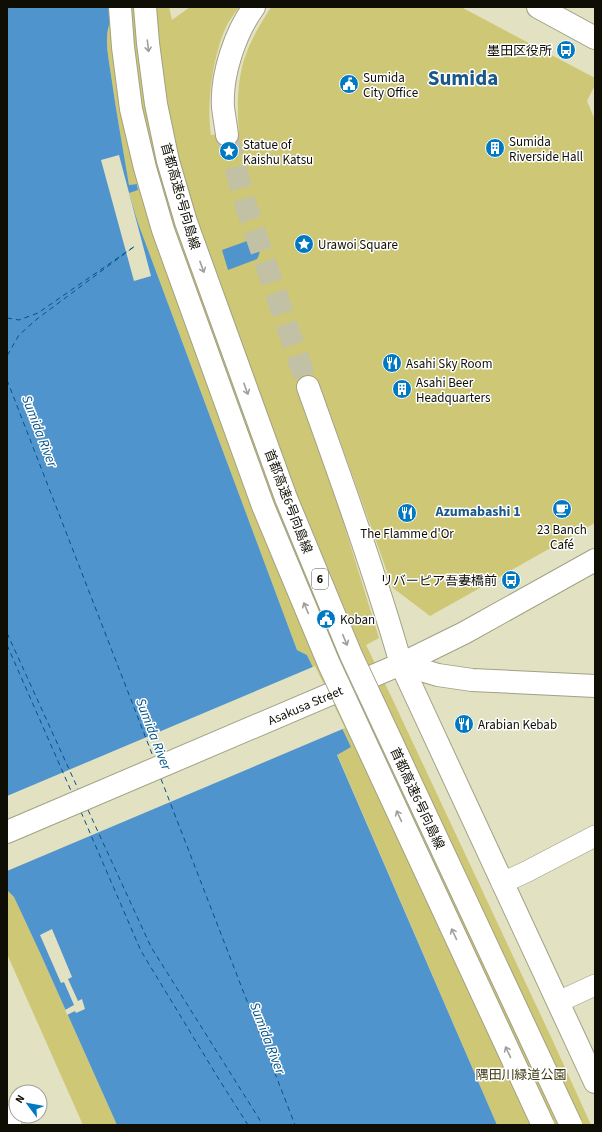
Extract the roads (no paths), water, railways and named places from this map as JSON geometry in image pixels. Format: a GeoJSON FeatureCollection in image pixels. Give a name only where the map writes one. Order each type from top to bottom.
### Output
{"type":"FeatureCollection","features":[{"type":"Feature","properties":{"kind":"main road","name":"首都高速6号向島線"},"geometry":{"type":"LineString","coordinates":[[120,7],[123,47],[131,109],[147,175],[163,230],[263,506],[332,671],[543,1125]]}},
{"type":"Feature","properties":{"kind":"main road","name":"首都高速6号向島線"},"geometry":{"type":"LineString","coordinates":[[145,7],[156,104],[168,161],[186,222],[286,498],[351,655],[571,1125]]}},
{"type":"Feature","properties":{"kind":"main road"},"geometry":{"type":"LineString","coordinates":[[227,135],[223,106],[224,83],[229,59],[240,31],[254,7]]}},
{"type":"Feature","properties":{"kind":"main road"},"geometry":{"type":"LineString","coordinates":[[538,7],[595,38]]}},
{"type":"Feature","properties":{"kind":"main road"},"geometry":{"type":"LineString","coordinates":[[308,387],[391,628],[401,664],[595,1080]]}},
{"type":"Feature","properties":{"kind":"main road","name":"Asakusa Street"},"geometry":{"type":"LineString","coordinates":[[7,832],[401,664],[464,633],[595,560]]}},
{"type":"Feature","properties":{"kind":"main road"},"geometry":{"type":"LineString","coordinates":[[401,664],[438,675],[472,680],[595,686]]}},
{"type":"Feature","properties":{"kind":"street"},"geometry":{"type":"LineString","coordinates":[[502,883],[595,836]]}},
{"type":"Feature","properties":{"kind":"street"},"geometry":{"type":"LineString","coordinates":[[558,1002],[595,985]]}},
{"type":"Feature","properties":{"kind":"street"},"geometry":{"type":"LineString","coordinates":[[7,1116],[11,1125]]}},
{"type":"Feature","properties":{"kind":"water","name":"Sumida River"},"geometry":{"type":"Polygon","coordinates":[[[7,7],[120,7],[109,26],[107,35],[108,58],[129,185],[137,184],[138,190],[129,193],[138,223],[297,650],[307,655],[351,747],[337,755],[497,1125],[117,1125],[14,897],[7,890],[7,7]]]}},
{"type":"Feature","properties":{"kind":"water"},"geometry":{"type":"Polygon","coordinates":[[[247,241],[257,244],[260,252],[257,259],[228,270],[222,250],[247,241]]]}},
{"type":"Feature","properties":{"kind":"tunnel"},"geometry":{"type":"LineString","coordinates":[[227,135],[244,200],[308,387]]}},
{"type":"Feature","properties":{"kind":"place","name":"墨田区役所"},"geometry":{"type":"Point","coordinates":[566,50]}},
{"type":"Feature","properties":{"kind":"place","name":"Sumida City Office"},"geometry":{"type":"Point","coordinates":[349,84]}},
{"type":"Feature","properties":{"kind":"place","name":"Sumida Riverside Hall"},"geometry":{"type":"Point","coordinates":[495,148]}},
{"type":"Feature","properties":{"kind":"place","name":"Statue of Kaishu Katsu"},"geometry":{"type":"Point","coordinates":[229,151]}},
{"type":"Feature","properties":{"kind":"place","name":"Urawoi Square"},"geometry":{"type":"Point","coordinates":[304,244]}},
{"type":"Feature","properties":{"kind":"place","name":"Asahi Sky Room"},"geometry":{"type":"Point","coordinates":[392,363]}},
{"type":"Feature","properties":{"kind":"place","name":"Asahi Beer Headquarters"},"geometry":{"type":"Point","coordinates":[402,389]}},
{"type":"Feature","properties":{"kind":"place","name":"23 Banch Café"},"geometry":{"type":"Point","coordinates":[562,509]}},
{"type":"Feature","properties":{"kind":"place","name":"The Flamme d'Or"},"geometry":{"type":"Point","coordinates":[407,513]}},
{"type":"Feature","properties":{"kind":"place","name":"リバーピア吾妻橋前"},"geometry":{"type":"Point","coordinates":[511,580]}},
{"type":"Feature","properties":{"kind":"place","name":"Koban"},"geometry":{"type":"Point","coordinates":[326,619]}},
{"type":"Feature","properties":{"kind":"place","name":"Arabian Kebab"},"geometry":{"type":"Point","coordinates":[464,724]}},
{"type":"Feature","properties":{"kind":"district","name":"Sumida"},"geometry":{"type":"Point","coordinates":[463,78]}},
{"type":"Feature","properties":{"kind":"district","name":"Azumabashi 1"},"geometry":{"type":"Point","coordinates":[478,511]}},
{"type":"Feature","properties":{"kind":"park label","name":"隅田川緑道公園"},"geometry":{"type":"Point","coordinates":[521,1074]}}]}
